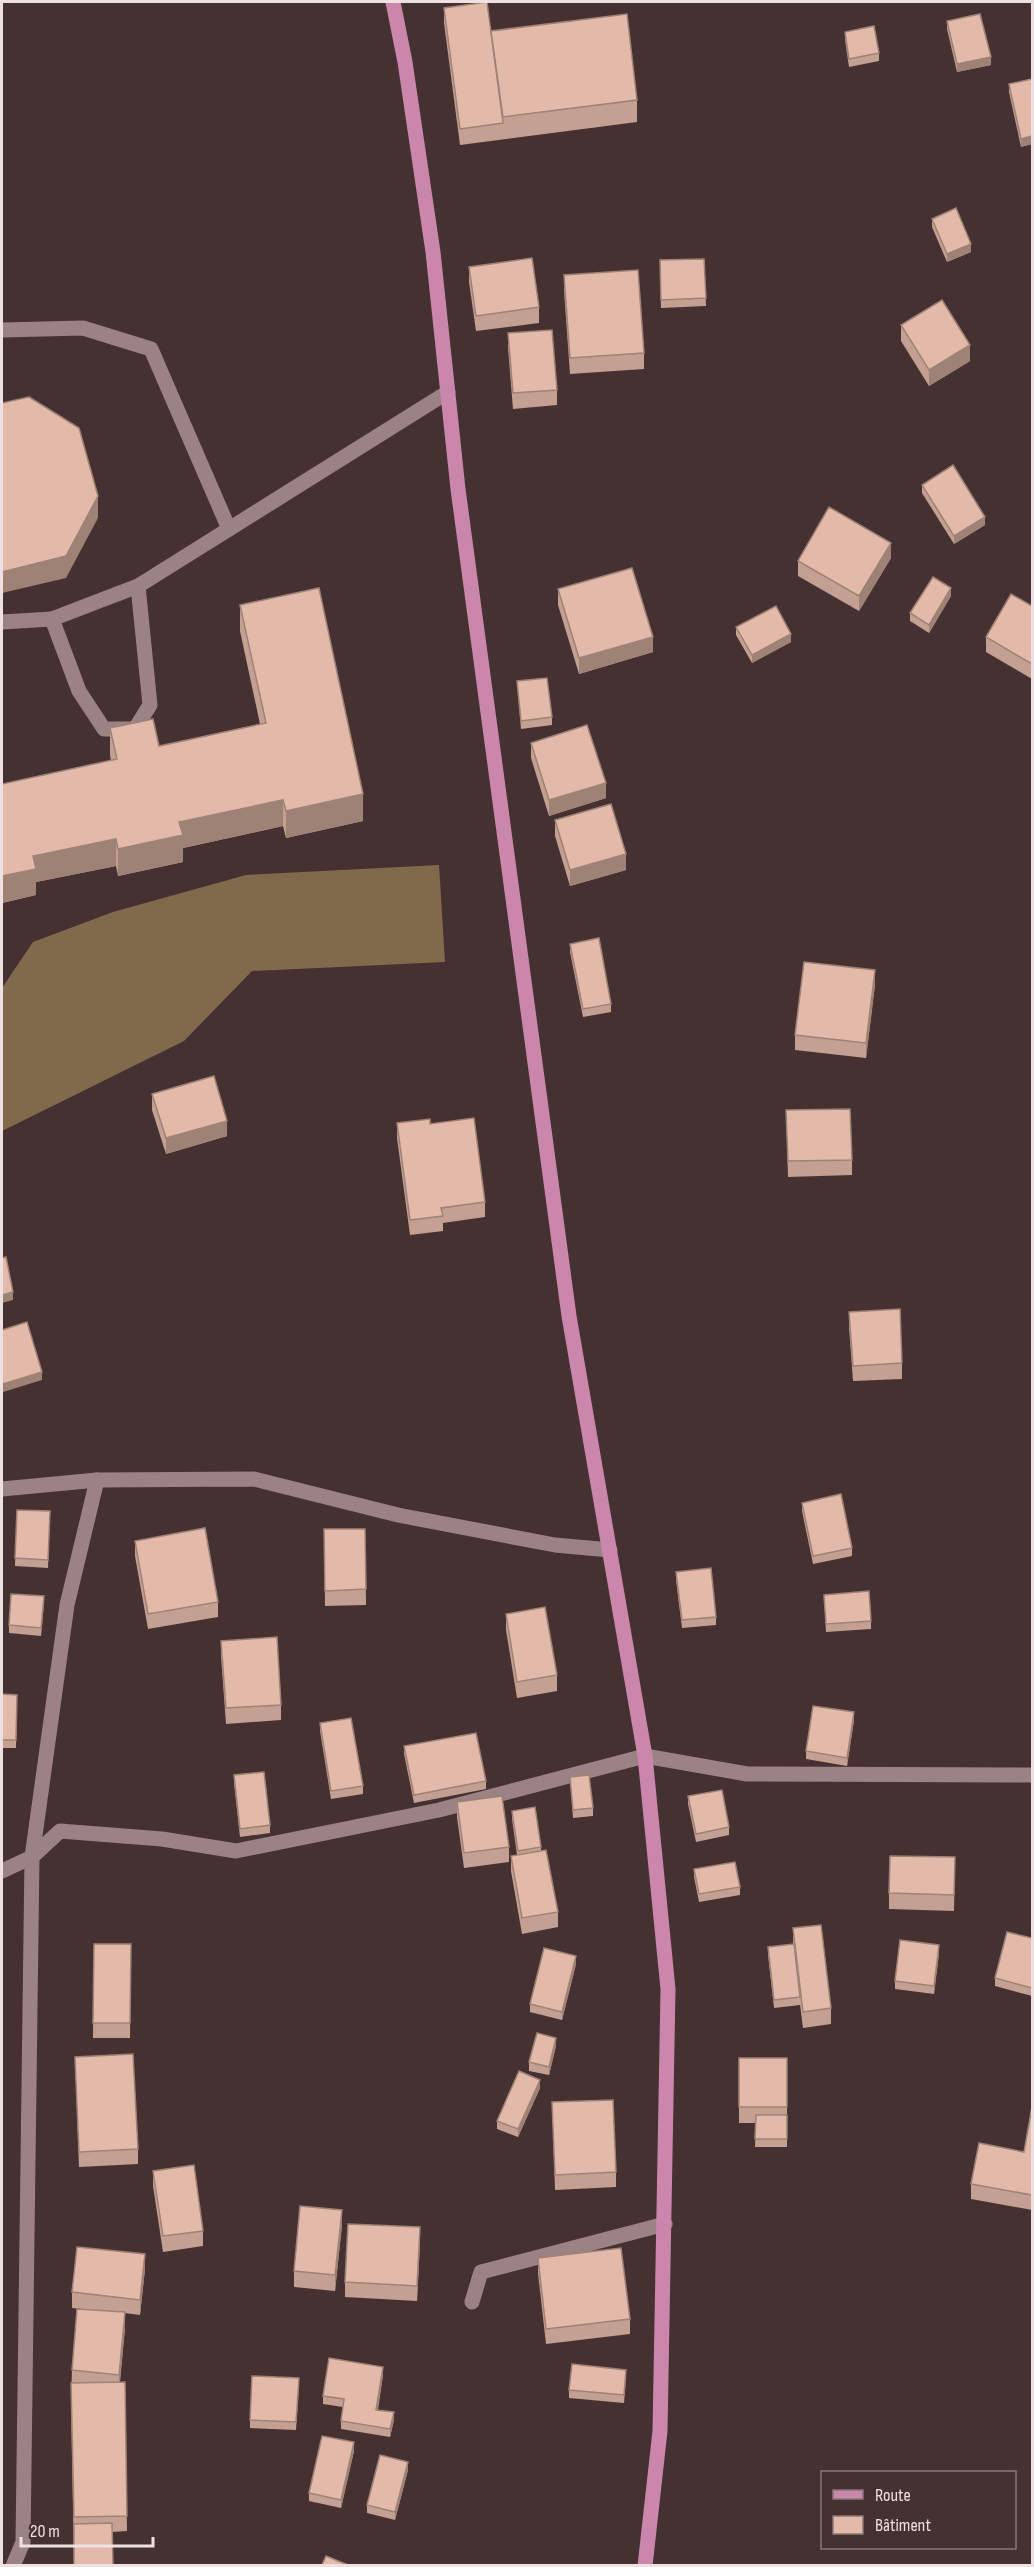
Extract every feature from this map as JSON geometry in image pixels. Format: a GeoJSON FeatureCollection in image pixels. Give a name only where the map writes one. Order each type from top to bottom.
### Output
{"type":"FeatureCollection","features":[{"type":"Feature","properties":{"kind":"main road"},"geometry":{"type":"LineString","coordinates":[[393,2],[405,62],[433,252],[458,489],[569,1316],[645,1756],[668,1989],[660,2431],[645,2565]]}},
{"type":"Feature","properties":{"kind":"street"},"geometry":{"type":"LineString","coordinates":[[2,330],[83,328],[151,349],[229,529]]}},
{"type":"Feature","properties":{"kind":"street"},"geometry":{"type":"LineString","coordinates":[[2,622],[52,619],[138,586],[448,392]]}},
{"type":"Feature","properties":{"kind":"street"},"geometry":{"type":"LineString","coordinates":[[52,619],[80,691],[104,729],[135,729],[150,705],[138,586]]}},
{"type":"Feature","properties":{"kind":"street"},"geometry":{"type":"LineString","coordinates":[[2,1489],[97,1480],[254,1479],[398,1515],[555,1545],[610,1550]]}},
{"type":"Feature","properties":{"kind":"street"},"geometry":{"type":"LineString","coordinates":[[13,2565],[23,2542],[32,1857],[68,1605],[97,1480]]}},
{"type":"Feature","properties":{"kind":"street"},"geometry":{"type":"LineString","coordinates":[[2,1871],[32,1857],[60,1831],[162,1839],[236,1851],[439,1809],[645,1756],[747,1774],[1032,1775]]}},
{"type":"Feature","properties":{"kind":"street"},"geometry":{"type":"LineString","coordinates":[[472,2302],[481,2272],[665,2224]]}},
{"type":"Feature","properties":{"kind":"shaded area"},"geometry":{"type":"Polygon","coordinates":[[[439,865],[445,962],[252,971],[184,1041],[2,1131],[2,988],[33,942],[113,912],[246,875],[439,865]]]}},
{"type":"Feature","properties":{"kind":"building"},"geometry":{"type":"Polygon","coordinates":[[[487,2],[503,123],[460,129],[444,8],[487,2]]]}},
{"type":"Feature","properties":{"kind":"building"},"geometry":{"type":"Polygon","coordinates":[[[627,14],[637,100],[503,117],[491,31],[627,14]]]}},
{"type":"Feature","properties":{"kind":"building"},"geometry":{"type":"Polygon","coordinates":[[[980,14],[991,57],[957,64],[947,21],[980,14]]]}},
{"type":"Feature","properties":{"kind":"building"},"geometry":{"type":"Polygon","coordinates":[[[874,26],[879,53],[849,59],[845,32],[874,26]]]}},
{"type":"Feature","properties":{"kind":"building"},"geometry":{"type":"Polygon","coordinates":[[[1032,79],[1032,136],[1021,139],[1009,84],[1032,79]]]}},
{"type":"Feature","properties":{"kind":"building"},"geometry":{"type":"Polygon","coordinates":[[[956,208],[971,244],[947,254],[932,219],[956,208]]]}},
{"type":"Feature","properties":{"kind":"building"},"geometry":{"type":"Polygon","coordinates":[[[532,258],[539,307],[476,316],[469,267],[532,258]]]}},
{"type":"Feature","properties":{"kind":"building"},"geometry":{"type":"Polygon","coordinates":[[[704,259],[706,298],[661,300],[660,260],[704,259]]]}},
{"type":"Feature","properties":{"kind":"building"},"geometry":{"type":"Polygon","coordinates":[[[638,270],[644,353],[570,358],[564,275],[638,270]]]}},
{"type":"Feature","properties":{"kind":"building"},"geometry":{"type":"Polygon","coordinates":[[[942,300],[970,345],[929,370],[901,325],[942,300]]]}},
{"type":"Feature","properties":{"kind":"building"},"geometry":{"type":"Polygon","coordinates":[[[552,330],[557,390],[513,393],[508,333],[552,330]]]}},
{"type":"Feature","properties":{"kind":"building"},"geometry":{"type":"Polygon","coordinates":[[[29,397],[79,428],[98,496],[66,556],[2,572],[2,403],[29,397]]]}},
{"type":"Feature","properties":{"kind":"building"},"geometry":{"type":"Polygon","coordinates":[[[953,465],[985,517],[954,536],[922,485],[953,465]]]}},
{"type":"Feature","properties":{"kind":"building"},"geometry":{"type":"Polygon","coordinates":[[[829,507],[891,543],[859,596],[798,561],[829,507]]]}},
{"type":"Feature","properties":{"kind":"building"},"geometry":{"type":"Polygon","coordinates":[[[632,568],[653,637],[579,658],[558,589],[632,568]]]}},
{"type":"Feature","properties":{"kind":"building"},"geometry":{"type":"Polygon","coordinates":[[[933,577],[951,588],[929,625],[910,613],[933,577]]]}},
{"type":"Feature","properties":{"kind":"building"},"geometry":{"type":"Polygon","coordinates":[[[319,588],[363,794],[286,811],[283,800],[179,822],[183,835],[118,849],[116,839],[33,856],[36,869],[2,876],[2,784],[117,759],[110,728],[153,719],[159,746],[266,723],[240,605],[319,588]]]}},
{"type":"Feature","properties":{"kind":"building"},"geometry":{"type":"Polygon","coordinates":[[[1011,594],[1032,606],[1032,664],[986,637],[1011,594]]]}},
{"type":"Feature","properties":{"kind":"building"},"geometry":{"type":"Polygon","coordinates":[[[776,606],[791,634],[752,655],[736,627],[776,606]]]}},
{"type":"Feature","properties":{"kind":"building"},"geometry":{"type":"Polygon","coordinates":[[[547,678],[552,717],[521,721],[517,681],[547,678]]]}},
{"type":"Feature","properties":{"kind":"building"},"geometry":{"type":"Polygon","coordinates":[[[587,725],[606,783],[549,800],[531,743],[587,725]]]}},
{"type":"Feature","properties":{"kind":"building"},"geometry":{"type":"Polygon","coordinates":[[[611,804],[626,854],[570,870],[555,820],[611,804]]]}},
{"type":"Feature","properties":{"kind":"building"},"geometry":{"type":"Polygon","coordinates":[[[599,938],[611,1004],[583,1009],[570,944],[599,938]]]}},
{"type":"Feature","properties":{"kind":"building"},"geometry":{"type":"Polygon","coordinates":[[[804,962],[875,970],[866,1043],[795,1035],[804,962]]]}},
{"type":"Feature","properties":{"kind":"building"},"geometry":{"type":"Polygon","coordinates":[[[214,1076],[227,1121],[166,1138],[152,1094],[214,1076]]]}},
{"type":"Feature","properties":{"kind":"building"},"geometry":{"type":"Polygon","coordinates":[[[850,1109],[852,1160],[788,1161],[786,1110],[850,1109]]]}},
{"type":"Feature","properties":{"kind":"building"},"geometry":{"type":"Polygon","coordinates":[[[474,1118],[485,1202],[441,1208],[443,1216],[410,1220],[397,1123],[430,1119],[430,1124],[474,1118]]]}},
{"type":"Feature","properties":{"kind":"building"},"geometry":{"type":"Polygon","coordinates":[[[6,1257],[13,1292],[2,1295],[2,1258],[6,1257]]]}},
{"type":"Feature","properties":{"kind":"building"},"geometry":{"type":"Polygon","coordinates":[[[900,1309],[902,1363],[853,1366],[849,1312],[900,1309]]]}},
{"type":"Feature","properties":{"kind":"building"},"geometry":{"type":"Polygon","coordinates":[[[27,1322],[42,1372],[3,1384],[2,1330],[27,1322]]]}},
{"type":"Feature","properties":{"kind":"building"},"geometry":{"type":"Polygon","coordinates":[[[841,1494],[852,1548],[813,1556],[802,1503],[841,1494]]]}},
{"type":"Feature","properties":{"kind":"building"},"geometry":{"type":"Polygon","coordinates":[[[17,1510],[50,1511],[48,1560],[15,1558],[17,1510]]]}},
{"type":"Feature","properties":{"kind":"building"},"geometry":{"type":"Polygon","coordinates":[[[205,1528],[218,1602],[148,1614],[135,1541],[205,1528]]]}},
{"type":"Feature","properties":{"kind":"building"},"geometry":{"type":"Polygon","coordinates":[[[324,1529],[365,1529],[366,1589],[325,1591],[324,1529]]]}},
{"type":"Feature","properties":{"kind":"building"},"geometry":{"type":"Polygon","coordinates":[[[711,1568],[716,1617],[682,1620],[676,1572],[711,1568]]]}},
{"type":"Feature","properties":{"kind":"building"},"geometry":{"type":"Polygon","coordinates":[[[869,1591],[871,1621],[826,1624],[824,1595],[869,1591]]]}},
{"type":"Feature","properties":{"kind":"building"},"geometry":{"type":"Polygon","coordinates":[[[11,1594],[44,1596],[41,1628],[9,1625],[11,1594]]]}},
{"type":"Feature","properties":{"kind":"building"},"geometry":{"type":"Polygon","coordinates":[[[545,1607],[557,1675],[517,1682],[506,1614],[545,1607]]]}},
{"type":"Feature","properties":{"kind":"building"},"geometry":{"type":"Polygon","coordinates":[[[277,1637],[281,1705],[226,1708],[221,1641],[277,1637]]]}},
{"type":"Feature","properties":{"kind":"building"},"geometry":{"type":"Polygon","coordinates":[[[2,1694],[17,1695],[16,1740],[2,1740],[2,1694]]]}},
{"type":"Feature","properties":{"kind":"building"},"geometry":{"type":"Polygon","coordinates":[[[813,1706],[854,1712],[847,1758],[806,1751],[813,1706]]]}},
{"type":"Feature","properties":{"kind":"building"},"geometry":{"type":"Polygon","coordinates":[[[351,1718],[363,1786],[331,1791],[320,1723],[351,1718]]]}},
{"type":"Feature","properties":{"kind":"building"},"geometry":{"type":"Polygon","coordinates":[[[476,1733],[486,1781],[414,1795],[404,1746],[476,1733]]]}},
{"type":"Feature","properties":{"kind":"building"},"geometry":{"type":"Polygon","coordinates":[[[264,1772],[270,1825],[240,1829],[234,1775],[264,1772]]]}},
{"type":"Feature","properties":{"kind":"building"},"geometry":{"type":"Polygon","coordinates":[[[589,1775],[593,1808],[573,1810],[570,1777],[589,1775]]]}},
{"type":"Feature","properties":{"kind":"building"},"geometry":{"type":"Polygon","coordinates":[[[722,1790],[729,1827],[696,1834],[688,1796],[722,1790]]]}},
{"type":"Feature","properties":{"kind":"building"},"geometry":{"type":"Polygon","coordinates":[[[502,1796],[509,1847],[464,1853],[457,1802],[502,1796]]]}},
{"type":"Feature","properties":{"kind":"building"},"geometry":{"type":"Polygon","coordinates":[[[535,1807],[541,1847],[518,1851],[512,1811],[535,1807]]]}},
{"type":"Feature","properties":{"kind":"building"},"geometry":{"type":"Polygon","coordinates":[[[546,1850],[558,1912],[522,1918],[511,1856],[546,1850]]]}},
{"type":"Feature","properties":{"kind":"building"},"geometry":{"type":"Polygon","coordinates":[[[890,1856],[955,1857],[954,1895],[889,1893],[890,1856]]]}},
{"type":"Feature","properties":{"kind":"building"},"geometry":{"type":"Polygon","coordinates":[[[735,1862],[740,1887],[699,1894],[694,1869],[735,1862]]]}},
{"type":"Feature","properties":{"kind":"building"},"geometry":{"type":"Polygon","coordinates":[[[821,1925],[831,2008],[803,2012],[793,1928],[821,1925]]]}},
{"type":"Feature","properties":{"kind":"building"},"geometry":{"type":"Polygon","coordinates":[[[1007,1932],[1032,1938],[1032,1988],[995,1978],[1007,1932]]]}},
{"type":"Feature","properties":{"kind":"building"},"geometry":{"type":"Polygon","coordinates":[[[900,1940],[939,1945],[934,1986],[895,1981],[900,1940]]]}},
{"type":"Feature","properties":{"kind":"building"},"geometry":{"type":"Polygon","coordinates":[[[94,1944],[131,1944],[130,2023],[93,2023],[94,1944]]]}},
{"type":"Feature","properties":{"kind":"building"},"geometry":{"type":"Polygon","coordinates":[[[794,1944],[800,1997],[774,2000],[768,1947],[794,1944]]]}},
{"type":"Feature","properties":{"kind":"building"},"geometry":{"type":"Polygon","coordinates":[[[544,1948],[576,1956],[562,2012],[530,2004],[544,1948]]]}},
{"type":"Feature","properties":{"kind":"building"},"geometry":{"type":"Polygon","coordinates":[[[537,2033],[556,2038],[549,2067],[529,2062],[537,2033]]]}},
{"type":"Feature","properties":{"kind":"building"},"geometry":{"type":"Polygon","coordinates":[[[133,2054],[138,2149],[79,2152],[75,2057],[133,2054]]]}},
{"type":"Feature","properties":{"kind":"building"},"geometry":{"type":"Polygon","coordinates":[[[739,2058],[787,2058],[787,2107],[739,2107],[739,2058]]]}},
{"type":"Feature","properties":{"kind":"building"},"geometry":{"type":"Polygon","coordinates":[[[519,2071],[540,2080],[518,2129],[497,2121],[519,2071]]]}},
{"type":"Feature","properties":{"kind":"building"},"geometry":{"type":"Polygon","coordinates":[[[613,2100],[616,2172],[555,2175],[552,2102],[613,2100]]]}},
{"type":"Feature","properties":{"kind":"building"},"geometry":{"type":"Polygon","coordinates":[[[1032,2107],[1032,2195],[971,2184],[979,2143],[1024,2152],[1032,2107]]]}},
{"type":"Feature","properties":{"kind":"building"},"geometry":{"type":"Polygon","coordinates":[[[756,2115],[787,2115],[787,2139],[755,2139],[756,2115]]]}},
{"type":"Feature","properties":{"kind":"building"},"geometry":{"type":"Polygon","coordinates":[[[194,2165],[203,2231],[163,2236],[153,2171],[194,2165]]]}},
{"type":"Feature","properties":{"kind":"building"},"geometry":{"type":"Polygon","coordinates":[[[300,2206],[342,2210],[335,2275],[294,2271],[300,2206]]]}},
{"type":"Feature","properties":{"kind":"building"},"geometry":{"type":"Polygon","coordinates":[[[348,2224],[420,2227],[417,2286],[345,2282],[348,2224]]]}},
{"type":"Feature","properties":{"kind":"building"},"geometry":{"type":"Polygon","coordinates":[[[77,2247],[145,2254],[140,2300],[72,2292],[77,2247]]]}},
{"type":"Feature","properties":{"kind":"building"},"geometry":{"type":"Polygon","coordinates":[[[621,2248],[630,2319],[546,2329],[538,2258],[621,2248]]]}},
{"type":"Feature","properties":{"kind":"building"},"geometry":{"type":"Polygon","coordinates":[[[77,2309],[125,2312],[119,2375],[72,2370],[77,2309]]]}},
{"type":"Feature","properties":{"kind":"building"},"geometry":{"type":"Polygon","coordinates":[[[329,2358],[383,2367],[376,2410],[394,2412],[390,2429],[341,2421],[344,2399],[323,2396],[329,2358]]]}},
{"type":"Feature","properties":{"kind":"building"},"geometry":{"type":"Polygon","coordinates":[[[572,2364],[626,2370],[624,2395],[569,2390],[572,2364]]]}},
{"type":"Feature","properties":{"kind":"building"},"geometry":{"type":"Polygon","coordinates":[[[252,2376],[299,2378],[296,2422],[250,2420],[252,2376]]]}},
{"type":"Feature","properties":{"kind":"building"},"geometry":{"type":"Polygon","coordinates":[[[125,2382],[127,2516],[74,2517],[71,2383],[125,2382]]]}},
{"type":"Feature","properties":{"kind":"building"},"geometry":{"type":"Polygon","coordinates":[[[322,2436],[354,2442],[341,2500],[309,2493],[322,2436]]]}},
{"type":"Feature","properties":{"kind":"building"},"geometry":{"type":"Polygon","coordinates":[[[380,2455],[408,2462],[395,2512],[367,2505],[380,2455]]]}},
{"type":"Feature","properties":{"kind":"building"},"geometry":{"type":"Polygon","coordinates":[[[112,2523],[113,2565],[74,2565],[74,2524],[112,2523]]]}},
{"type":"Feature","properties":{"kind":"building"},"geometry":{"type":"Polygon","coordinates":[[[326,2556],[348,2565],[322,2565],[326,2556]]]}}]}
